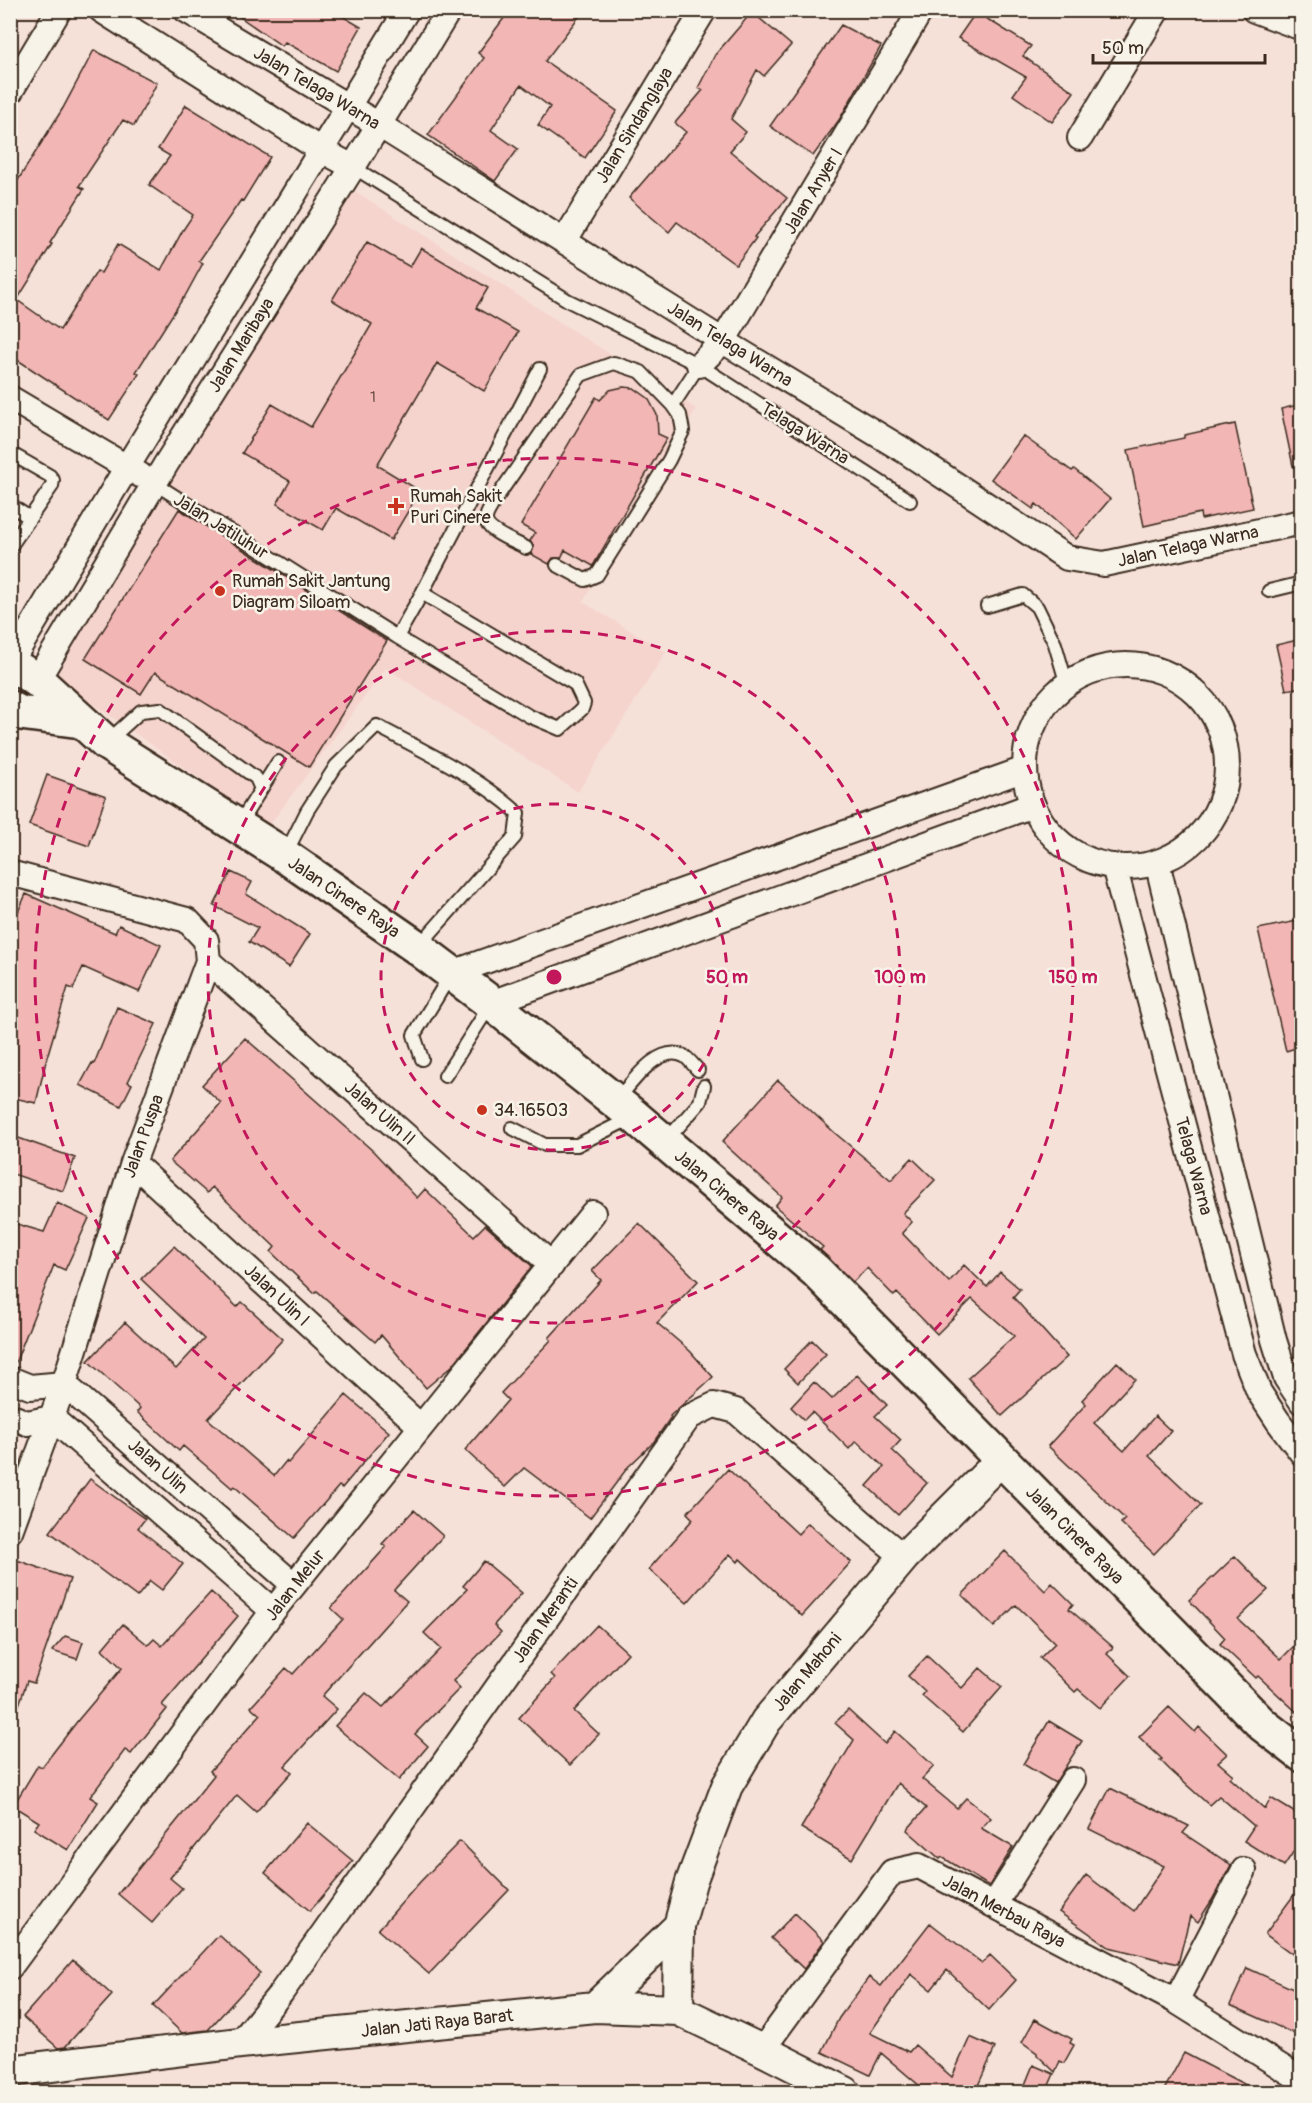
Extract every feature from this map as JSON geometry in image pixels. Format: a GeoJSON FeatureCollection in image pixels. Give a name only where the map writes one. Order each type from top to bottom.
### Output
{"type":"FeatureCollection","features":[{"type":"Feature","properties":{"kind":"main road"},"geometry":{"type":"LineString","coordinates":[[19,669],[14,716],[81,721]]}},
{"type":"Feature","properties":{"kind":"main road","name":"Jalan Cinere Raya"},"geometry":{"type":"LineString","coordinates":[[19,669],[106,742],[285,856],[418,948],[625,1108],[816,1271],[1263,1725],[1302,1755]]}},
{"type":"Feature","properties":{"kind":"street"},"geometry":{"type":"LineString","coordinates":[[10,92],[59,10]]}},
{"type":"Feature","properties":{"kind":"street","name":"Jalan Telaga Warna"},"geometry":{"type":"LineString","coordinates":[[101,10],[321,150],[353,167]]}},
{"type":"Feature","properties":{"kind":"street","name":"Jalan Telaga Warna"},"geometry":{"type":"LineString","coordinates":[[186,10],[348,106],[565,240],[723,341],[904,451],[1067,558],[1104,564],[1302,522]]}},
{"type":"Feature","properties":{"kind":"street","name":"Jalan Maribaya"},"geometry":{"type":"LineString","coordinates":[[19,669],[127,467],[407,10]]}},
{"type":"Feature","properties":{"kind":"street","name":"Jalan Maribaya"},"geometry":{"type":"LineString","coordinates":[[19,669],[154,483],[353,167],[448,10]]}},
{"type":"Feature","properties":{"kind":"street","name":"Jalan Sindanglaya"},"geometry":{"type":"LineString","coordinates":[[565,240],[704,10]]}},
{"type":"Feature","properties":{"kind":"street","name":"Jalan Anyer I"},"geometry":{"type":"LineString","coordinates":[[699,365],[723,341],[921,10]]}},
{"type":"Feature","properties":{"kind":"street"},"geometry":{"type":"LineString","coordinates":[[1080,138],[1157,10]]}},
{"type":"Feature","properties":{"kind":"street"},"geometry":{"type":"LineString","coordinates":[[1254,10],[1302,28]]}},
{"type":"Feature","properties":{"kind":"street"},"geometry":{"type":"LineString","coordinates":[[10,398],[154,483]]}},
{"type":"Feature","properties":{"kind":"street"},"geometry":{"type":"LineString","coordinates":[[1120,665],[1149,668],[1176,678],[1192,689],[1206,702],[1216,719],[1224,737],[1227,756],[1227,775],[1223,795],[1205,829],[1183,848],[1157,862],[1136,866],[1114,866],[1096,862],[1080,856],[1065,846],[1052,834],[1033,805],[1025,769],[1032,731],[1052,698],[1066,685],[1083,675],[1101,668],[1120,665]]}},
{"type":"Feature","properties":{"kind":"street"},"geometry":{"type":"LineString","coordinates":[[452,973],[1025,769]]}},
{"type":"Feature","properties":{"kind":"street"},"geometry":{"type":"LineString","coordinates":[[491,1003],[1033,805]]}},
{"type":"Feature","properties":{"kind":"street","name":"Telaga Warna"},"geometry":{"type":"LineString","coordinates":[[1157,862],[1274,1340],[1286,1378],[1302,1402]]}},
{"type":"Feature","properties":{"kind":"street","name":"Telaga Warna"},"geometry":{"type":"LineString","coordinates":[[1114,866],[1244,1354],[1259,1392],[1302,1453]]}},
{"type":"Feature","properties":{"kind":"street"},"geometry":{"type":"LineString","coordinates":[[10,873],[187,920],[206,940],[208,961]]}},
{"type":"Feature","properties":{"kind":"street","name":"Jalan Puspa"},"geometry":{"type":"LineString","coordinates":[[10,1531],[64,1383],[133,1162],[208,961]]}},
{"type":"Feature","properties":{"kind":"street","name":"Jalan Ulin II"},"geometry":{"type":"LineString","coordinates":[[208,961],[552,1265]]}},
{"type":"Feature","properties":{"kind":"street","name":"Jalan Ulin I"},"geometry":{"type":"LineString","coordinates":[[133,1162],[421,1427]]}},
{"type":"Feature","properties":{"kind":"street","name":"Jalan Melur"},"geometry":{"type":"LineString","coordinates":[[10,1967],[273,1611],[593,1214]]}},
{"type":"Feature","properties":{"kind":"street"},"geometry":{"type":"LineString","coordinates":[[10,1379],[30,1387],[64,1383]]}},
{"type":"Feature","properties":{"kind":"street","name":"Jalan Ulin"},"geometry":{"type":"LineString","coordinates":[[64,1383],[294,1585]]}},
{"type":"Feature","properties":{"kind":"street","name":"Jalan Meranti"},"geometry":{"type":"LineString","coordinates":[[240,2043],[280,1993],[689,1417],[714,1405],[736,1412],[904,1557]]}},
{"type":"Feature","properties":{"kind":"street"},"geometry":{"type":"LineString","coordinates":[[10,1416],[27,1423],[52,1418]]}},
{"type":"Feature","properties":{"kind":"street","name":"Jalan Ulin"},"geometry":{"type":"LineString","coordinates":[[52,1418],[273,1611]]}},
{"type":"Feature","properties":{"kind":"street","name":"Jalan Mahoni"},"geometry":{"type":"LineString","coordinates":[[678,2010],[679,1926],[691,1882],[727,1786],[766,1721],[904,1557],[1001,1460]]}},
{"type":"Feature","properties":{"kind":"street"},"geometry":{"type":"LineString","coordinates":[[994,1905],[1073,1780]]}},
{"type":"Feature","properties":{"kind":"street","name":"Jalan Merbau Raya"},"geometry":{"type":"LineString","coordinates":[[762,2050],[892,1872],[919,1866],[1176,2001],[1302,2080]]}},
{"type":"Feature","properties":{"kind":"street"},"geometry":{"type":"LineString","coordinates":[[1176,2001],[1244,1870]]}},
{"type":"Feature","properties":{"kind":"street"},"geometry":{"type":"LineString","coordinates":[[595,2007],[679,1926]]}},
{"type":"Feature","properties":{"kind":"street","name":"Jalan Jati Raya Barat"},"geometry":{"type":"LineString","coordinates":[[10,2071],[240,2043],[595,2007],[678,2010],[845,2092]]}},
{"type":"Feature","properties":{"kind":"lane","name":"Jalan Telaga Warna"},"geometry":{"type":"LineString","coordinates":[[353,167],[569,301],[699,365]]}},
{"type":"Feature","properties":{"kind":"lane"},"geometry":{"type":"LineString","coordinates":[[526,548],[490,529],[486,524],[486,517],[495,501],[580,375],[614,363],[642,372],[674,405],[680,415],[683,431],[669,460],[597,575],[585,580],[557,565]]}},
{"type":"Feature","properties":{"kind":"lane"},"geometry":{"type":"LineString","coordinates":[[674,405],[699,365]]}},
{"type":"Feature","properties":{"kind":"lane","name":"Telaga Warna"},"geometry":{"type":"LineString","coordinates":[[699,365],[910,501]]}},
{"type":"Feature","properties":{"kind":"lane"},"geometry":{"type":"LineString","coordinates":[[397,637],[540,369]]}},
{"type":"Feature","properties":{"kind":"lane"},"geometry":{"type":"LineString","coordinates":[[10,453],[53,480],[52,486],[10,547]]}},
{"type":"Feature","properties":{"kind":"lane","name":"Jalan Jatiluhur"},"geometry":{"type":"LineString","coordinates":[[154,483],[397,637],[529,716],[560,729],[582,709],[584,703],[575,684],[422,593]]}},
{"type":"Feature","properties":{"kind":"lane"},"geometry":{"type":"LineString","coordinates":[[10,505],[30,518]]}},
{"type":"Feature","properties":{"kind":"lane"},"geometry":{"type":"LineString","coordinates":[[1269,591],[1302,583]]}},
{"type":"Feature","properties":{"kind":"lane"},"geometry":{"type":"LineString","coordinates":[[987,606],[1023,595],[1037,607],[1055,644],[1066,685]]}},
{"type":"Feature","properties":{"kind":"lane"},"geometry":{"type":"LineString","coordinates":[[106,742],[141,711],[160,709],[256,778],[261,789]]}},
{"type":"Feature","properties":{"kind":"lane"},"geometry":{"type":"LineString","coordinates":[[285,856],[307,811],[336,766],[377,726],[453,766],[497,794],[518,813],[515,837],[418,948]]}},
{"type":"Feature","properties":{"kind":"lane"},"geometry":{"type":"LineString","coordinates":[[238,827],[278,762]]}},
{"type":"Feature","properties":{"kind":"lane"},"geometry":{"type":"LineString","coordinates":[[422,1059],[414,1035],[452,973]]}},
{"type":"Feature","properties":{"kind":"lane"},"geometry":{"type":"LineString","coordinates":[[445,1076],[491,1003]]}},
{"type":"Feature","properties":{"kind":"lane"},"geometry":{"type":"LineString","coordinates":[[512,1128],[545,1145],[577,1145],[625,1108],[650,1063],[668,1054],[684,1056],[698,1070]]}},
{"type":"Feature","properties":{"kind":"lane"},"geometry":{"type":"LineString","coordinates":[[665,1142],[700,1102],[704,1086]]}},
{"type":"Feature","properties":{"kind":"shaded area","name":"Rumah Sakit Puri Cinere"},"geometry":{"type":"Polygon","coordinates":[[[347,186],[696,409],[583,602],[666,652],[578,792],[386,668],[268,827],[51,674],[347,186]]]}},
{"type":"Feature","properties":{"kind":"building"},"geometry":{"type":"Polygon","coordinates":[[[230,10],[332,10],[361,27],[336,71],[285,42],[282,46],[230,10]]]}},
{"type":"Feature","properties":{"kind":"building"},"geometry":{"type":"Polygon","coordinates":[[[510,10],[584,10],[545,61],[617,111],[585,158],[538,125],[550,107],[521,85],[491,130],[518,149],[495,181],[428,135],[484,58],[478,53],[510,10]]]}},
{"type":"Feature","properties":{"kind":"building"},"geometry":{"type":"Polygon","coordinates":[[[752,12],[791,45],[764,76],[757,70],[731,119],[746,132],[730,151],[787,198],[754,237],[756,238],[736,265],[677,222],[669,232],[629,198],[686,132],[675,123],[703,90],[698,88],[715,55],[752,12]]]}},
{"type":"Feature","properties":{"kind":"building"},"geometry":{"type":"Polygon","coordinates":[[[976,12],[1031,46],[1023,56],[1074,92],[1052,122],[1013,95],[1026,77],[958,38],[976,12]]]}},
{"type":"Feature","properties":{"kind":"building"},"geometry":{"type":"Polygon","coordinates":[[[841,25],[881,46],[839,120],[813,156],[770,126],[841,25]]]}},
{"type":"Feature","properties":{"kind":"building"},"geometry":{"type":"Polygon","coordinates":[[[94,50],[157,83],[134,126],[123,120],[79,186],[84,189],[17,300],[60,330],[97,271],[101,273],[118,244],[161,270],[193,215],[149,185],[170,156],[158,149],[186,105],[270,157],[243,201],[241,200],[199,261],[203,263],[184,298],[136,372],[139,374],[109,420],[10,355],[10,193],[63,108],[94,50]]]}},
{"type":"Feature","properties":{"kind":"building","name":"Rumah Sakit Puri Cinere"},"geometry":{"type":"Polygon","coordinates":[[[367,242],[410,267],[421,248],[488,288],[476,308],[518,332],[484,391],[437,363],[377,465],[420,491],[391,540],[336,508],[323,530],[277,504],[290,481],[242,453],[272,404],[311,427],[372,324],[332,300],[367,242]]]}},
{"type":"Feature","properties":{"kind":"building"},"geometry":{"type":"Polygon","coordinates":[[[623,387],[634,388],[648,398],[657,415],[658,434],[667,438],[593,566],[565,550],[561,558],[553,558],[549,564],[531,554],[534,547],[530,541],[535,533],[521,525],[596,397],[600,400],[610,390],[623,387]]]}},
{"type":"Feature","properties":{"kind":"building"},"geometry":{"type":"Polygon","coordinates":[[[1302,404],[1302,465],[1293,466],[1281,409],[1302,404]]]}},
{"type":"Feature","properties":{"kind":"building"},"geometry":{"type":"Polygon","coordinates":[[[1235,424],[1253,508],[1201,519],[1200,513],[1144,526],[1128,450],[1235,424]]]}},
{"type":"Feature","properties":{"kind":"building"},"geometry":{"type":"Polygon","coordinates":[[[1023,436],[1072,471],[1074,469],[1110,499],[1076,539],[1036,504],[1033,509],[991,479],[1023,436]]]}},
{"type":"Feature","properties":{"kind":"building","name":"Rumah Sakit Jantung Diagram Siloam"},"geometry":{"type":"Polygon","coordinates":[[[179,509],[387,641],[309,767],[155,672],[141,694],[85,659],[179,509]]]}},
{"type":"Feature","properties":{"kind":"building"},"geometry":{"type":"Polygon","coordinates":[[[1302,639],[1302,687],[1286,690],[1276,645],[1302,639]]]}},
{"type":"Feature","properties":{"kind":"building"},"geometry":{"type":"Polygon","coordinates":[[[47,775],[106,796],[89,846],[29,825],[47,775]]]}},
{"type":"Feature","properties":{"kind":"building"},"geometry":{"type":"Polygon","coordinates":[[[231,872],[252,882],[246,894],[310,934],[289,967],[249,942],[258,928],[214,906],[231,872]]]}},
{"type":"Feature","properties":{"kind":"building"},"geometry":{"type":"Polygon","coordinates":[[[26,894],[115,933],[119,925],[161,945],[139,992],[83,967],[73,989],[68,987],[36,1103],[10,1097],[10,930],[26,894]]]}},
{"type":"Feature","properties":{"kind":"building"},"geometry":{"type":"Polygon","coordinates":[[[1302,920],[1302,1046],[1286,1051],[1258,929],[1302,920]]]}},
{"type":"Feature","properties":{"kind":"building"},"geometry":{"type":"Polygon","coordinates":[[[117,1007],[156,1024],[128,1082],[132,1084],[121,1106],[80,1085],[92,1063],[94,1064],[117,1007]]]}},
{"type":"Feature","properties":{"kind":"building"},"geometry":{"type":"Polygon","coordinates":[[[245,1038],[373,1151],[417,1198],[425,1189],[474,1236],[485,1225],[532,1266],[452,1366],[426,1388],[381,1335],[375,1342],[317,1291],[314,1293],[271,1252],[275,1247],[212,1187],[207,1193],[170,1161],[221,1103],[202,1085],[245,1038]]]}},
{"type":"Feature","properties":{"kind":"building"},"geometry":{"type":"Polygon","coordinates":[[[778,1080],[836,1134],[891,1180],[912,1158],[935,1180],[903,1213],[912,1222],[902,1233],[949,1282],[964,1265],[987,1287],[1000,1272],[1020,1289],[1013,1297],[1067,1357],[1002,1416],[968,1378],[1014,1336],[972,1299],[937,1334],[897,1293],[894,1296],[867,1268],[853,1282],[820,1250],[823,1247],[775,1206],[782,1197],[722,1142],[778,1080]]]}},
{"type":"Feature","properties":{"kind":"building"},"geometry":{"type":"Polygon","coordinates":[[[10,1135],[75,1158],[63,1191],[10,1173],[10,1135]]]}},
{"type":"Feature","properties":{"kind":"building"},"geometry":{"type":"Polygon","coordinates":[[[57,1203],[89,1218],[65,1270],[54,1265],[14,1366],[10,1365],[10,1222],[44,1232],[57,1203]]]}},
{"type":"Feature","properties":{"kind":"building"},"geometry":{"type":"Polygon","coordinates":[[[639,1223],[698,1281],[657,1323],[690,1351],[713,1377],[670,1416],[653,1443],[628,1467],[590,1518],[524,1468],[505,1487],[465,1450],[508,1400],[501,1393],[551,1340],[549,1338],[601,1280],[592,1271],[639,1223]]]}},
{"type":"Feature","properties":{"kind":"building"},"geometry":{"type":"Polygon","coordinates":[[[174,1246],[237,1307],[242,1302],[283,1339],[208,1419],[274,1476],[286,1461],[288,1463],[346,1395],[389,1432],[342,1488],[339,1486],[294,1538],[183,1446],[179,1451],[137,1412],[140,1408],[88,1361],[125,1322],[176,1369],[204,1339],[141,1279],[174,1246]]]}},
{"type":"Feature","properties":{"kind":"building"},"geometry":{"type":"Polygon","coordinates":[[[812,1340],[826,1354],[798,1383],[784,1369],[812,1340]]]}},
{"type":"Feature","properties":{"kind":"building"},"geometry":{"type":"Polygon","coordinates":[[[1117,1362],[1135,1379],[1094,1423],[1124,1451],[1155,1416],[1171,1431],[1149,1456],[1201,1505],[1154,1554],[1121,1523],[1125,1519],[1048,1446],[1086,1404],[1082,1400],[1117,1362]]]}},
{"type":"Feature","properties":{"kind":"building"},"geometry":{"type":"Polygon","coordinates":[[[857,1375],[887,1405],[875,1416],[901,1440],[892,1450],[927,1483],[898,1515],[867,1486],[884,1467],[856,1441],[849,1449],[812,1412],[804,1420],[791,1407],[814,1382],[832,1399],[857,1375]]]}},
{"type":"Feature","properties":{"kind":"building"},"geometry":{"type":"Polygon","coordinates":[[[728,1469],[798,1534],[808,1523],[851,1562],[802,1616],[740,1559],[738,1562],[730,1554],[687,1603],[649,1569],[693,1519],[687,1513],[728,1469]]]}},
{"type":"Feature","properties":{"kind":"building"},"geometry":{"type":"Polygon","coordinates":[[[90,1479],[145,1519],[138,1528],[183,1564],[162,1590],[150,1581],[137,1597],[50,1532],[90,1479]]]}},
{"type":"Feature","properties":{"kind":"building"},"geometry":{"type":"Polygon","coordinates":[[[414,1510],[443,1536],[394,1590],[407,1601],[322,1696],[337,1709],[285,1766],[292,1772],[256,1812],[237,1795],[170,1878],[182,1888],[152,1923],[118,1894],[214,1775],[210,1771],[260,1715],[251,1707],[286,1668],[293,1674],[343,1619],[331,1608],[386,1547],[382,1544],[414,1510]]]}},
{"type":"Feature","properties":{"kind":"building"},"geometry":{"type":"Polygon","coordinates":[[[1005,1551],[1045,1591],[1052,1583],[1073,1604],[1069,1609],[1113,1647],[1107,1654],[1130,1676],[1100,1708],[1078,1689],[1075,1692],[1040,1658],[1055,1643],[1016,1605],[994,1627],[962,1595],[1005,1551]]]}},
{"type":"Feature","properties":{"kind":"building"},"geometry":{"type":"Polygon","coordinates":[[[1235,1556],[1268,1590],[1238,1619],[1281,1659],[1302,1638],[1302,1717],[1220,1644],[1225,1638],[1189,1600],[1235,1556]]]}},
{"type":"Feature","properties":{"kind":"building"},"geometry":{"type":"Polygon","coordinates":[[[17,1560],[70,1579],[34,1683],[27,1681],[14,1720],[10,1720],[10,1578],[17,1560]]]}},
{"type":"Feature","properties":{"kind":"building"},"geometry":{"type":"Polygon","coordinates":[[[484,1561],[522,1593],[494,1625],[501,1632],[453,1681],[460,1688],[415,1734],[428,1746],[399,1780],[335,1726],[366,1693],[383,1707],[441,1649],[424,1633],[467,1589],[463,1586],[484,1561]]]}},
{"type":"Feature","properties":{"kind":"building"},"geometry":{"type":"Polygon","coordinates":[[[211,1592],[238,1616],[162,1705],[167,1709],[131,1754],[125,1750],[90,1797],[98,1802],[68,1850],[34,1829],[39,1822],[13,1806],[38,1765],[42,1767],[122,1668],[102,1649],[123,1624],[148,1645],[154,1639],[162,1646],[211,1592]]]}},
{"type":"Feature","properties":{"kind":"building"},"geometry":{"type":"Polygon","coordinates":[[[597,1625],[628,1653],[574,1711],[599,1734],[570,1765],[519,1718],[555,1678],[551,1674],[597,1625]]]}},
{"type":"Feature","properties":{"kind":"building"},"geometry":{"type":"Polygon","coordinates":[[[65,1636],[83,1642],[77,1659],[52,1651],[65,1636]]]}},
{"type":"Feature","properties":{"kind":"building"},"geometry":{"type":"Polygon","coordinates":[[[927,1656],[962,1688],[980,1668],[1002,1687],[963,1732],[922,1696],[925,1692],[908,1676],[927,1656]]]}},
{"type":"Feature","properties":{"kind":"building"},"geometry":{"type":"Polygon","coordinates":[[[1169,1707],[1195,1732],[1199,1727],[1227,1754],[1218,1762],[1233,1775],[1230,1778],[1265,1809],[1271,1798],[1302,1817],[1302,1839],[1284,1866],[1244,1841],[1254,1826],[1219,1796],[1209,1805],[1170,1770],[1139,1737],[1169,1707]]]}},
{"type":"Feature","properties":{"kind":"building"},"geometry":{"type":"Polygon","coordinates":[[[848,1710],[885,1744],[895,1731],[934,1766],[922,1779],[957,1808],[966,1798],[991,1818],[981,1828],[1013,1847],[989,1886],[942,1857],[940,1859],[907,1830],[926,1808],[898,1783],[852,1859],[801,1828],[854,1740],[835,1723],[848,1710]]]}},
{"type":"Feature","properties":{"kind":"building"},"geometry":{"type":"Polygon","coordinates":[[[1049,1721],[1082,1741],[1055,1783],[1023,1764],[1049,1721]]]}},
{"type":"Feature","properties":{"kind":"building"},"geometry":{"type":"Polygon","coordinates":[[[1110,1788],[1189,1826],[1183,1833],[1231,1865],[1198,1922],[1190,1916],[1178,1964],[1109,1947],[1059,1912],[1086,1875],[1134,1911],[1164,1866],[1089,1829],[1110,1788]]]}},
{"type":"Feature","properties":{"kind":"building"},"geometry":{"type":"Polygon","coordinates":[[[307,1823],[353,1861],[310,1911],[265,1873],[307,1823]]]}},
{"type":"Feature","properties":{"kind":"building"},"geometry":{"type":"Polygon","coordinates":[[[460,1841],[509,1890],[429,1974],[378,1930],[460,1841]]]}},
{"type":"Feature","properties":{"kind":"building"},"geometry":{"type":"Polygon","coordinates":[[[1302,1884],[1302,1961],[1265,1934],[1302,1884]]]}},
{"type":"Feature","properties":{"kind":"building"},"geometry":{"type":"Polygon","coordinates":[[[795,1913],[824,1941],[804,1969],[771,1938],[795,1913]]]}},
{"type":"Feature","properties":{"kind":"building"},"geometry":{"type":"Polygon","coordinates":[[[930,1923],[982,1963],[990,1955],[1016,1980],[989,2010],[947,1970],[931,1990],[911,1974],[870,2033],[909,2052],[915,2045],[952,2077],[970,2037],[995,2048],[975,2092],[927,2092],[881,2053],[870,2075],[822,2052],[839,2018],[869,1977],[881,1986],[930,1923]]]}},
{"type":"Feature","properties":{"kind":"building"},"geometry":{"type":"Polygon","coordinates":[[[219,1935],[260,1973],[208,2030],[182,2033],[153,2006],[219,1935]]]}},
{"type":"Feature","properties":{"kind":"building"},"geometry":{"type":"Polygon","coordinates":[[[73,1960],[112,1995],[65,2047],[58,2048],[23,2017],[73,1960]]]}},
{"type":"Feature","properties":{"kind":"building"},"geometry":{"type":"Polygon","coordinates":[[[1247,1968],[1302,1993],[1302,2019],[1295,2034],[1230,2005],[1247,1968]]]}},
{"type":"Feature","properties":{"kind":"building"},"geometry":{"type":"Polygon","coordinates":[[[1035,2019],[1072,2039],[1070,2043],[1074,2045],[1064,2063],[1060,2061],[1055,2072],[1037,2053],[1022,2042],[1035,2019]]]}},
{"type":"Feature","properties":{"kind":"building"},"geometry":{"type":"Polygon","coordinates":[[[1184,2053],[1259,2092],[1163,2092],[1184,2053]]]}},
{"type":"Feature","properties":{"kind":"building"},"geometry":{"type":"Polygon","coordinates":[[[1033,2065],[1054,2074],[1046,2092],[1022,2092],[1033,2065]]]}},
{"type":"Feature","properties":{"kind":"place","name":"Rumah Sakit Puri Cinere"},"geometry":{"type":"Point","coordinates":[396,506]}},
{"type":"Feature","properties":{"kind":"place","name":"Rumah Sakit Jantung Diagram Siloam"},"geometry":{"type":"Point","coordinates":[220,591]}},
{"type":"Feature","properties":{"kind":"place","name":"34.16503"},"geometry":{"type":"Point","coordinates":[482,1110]}}]}
